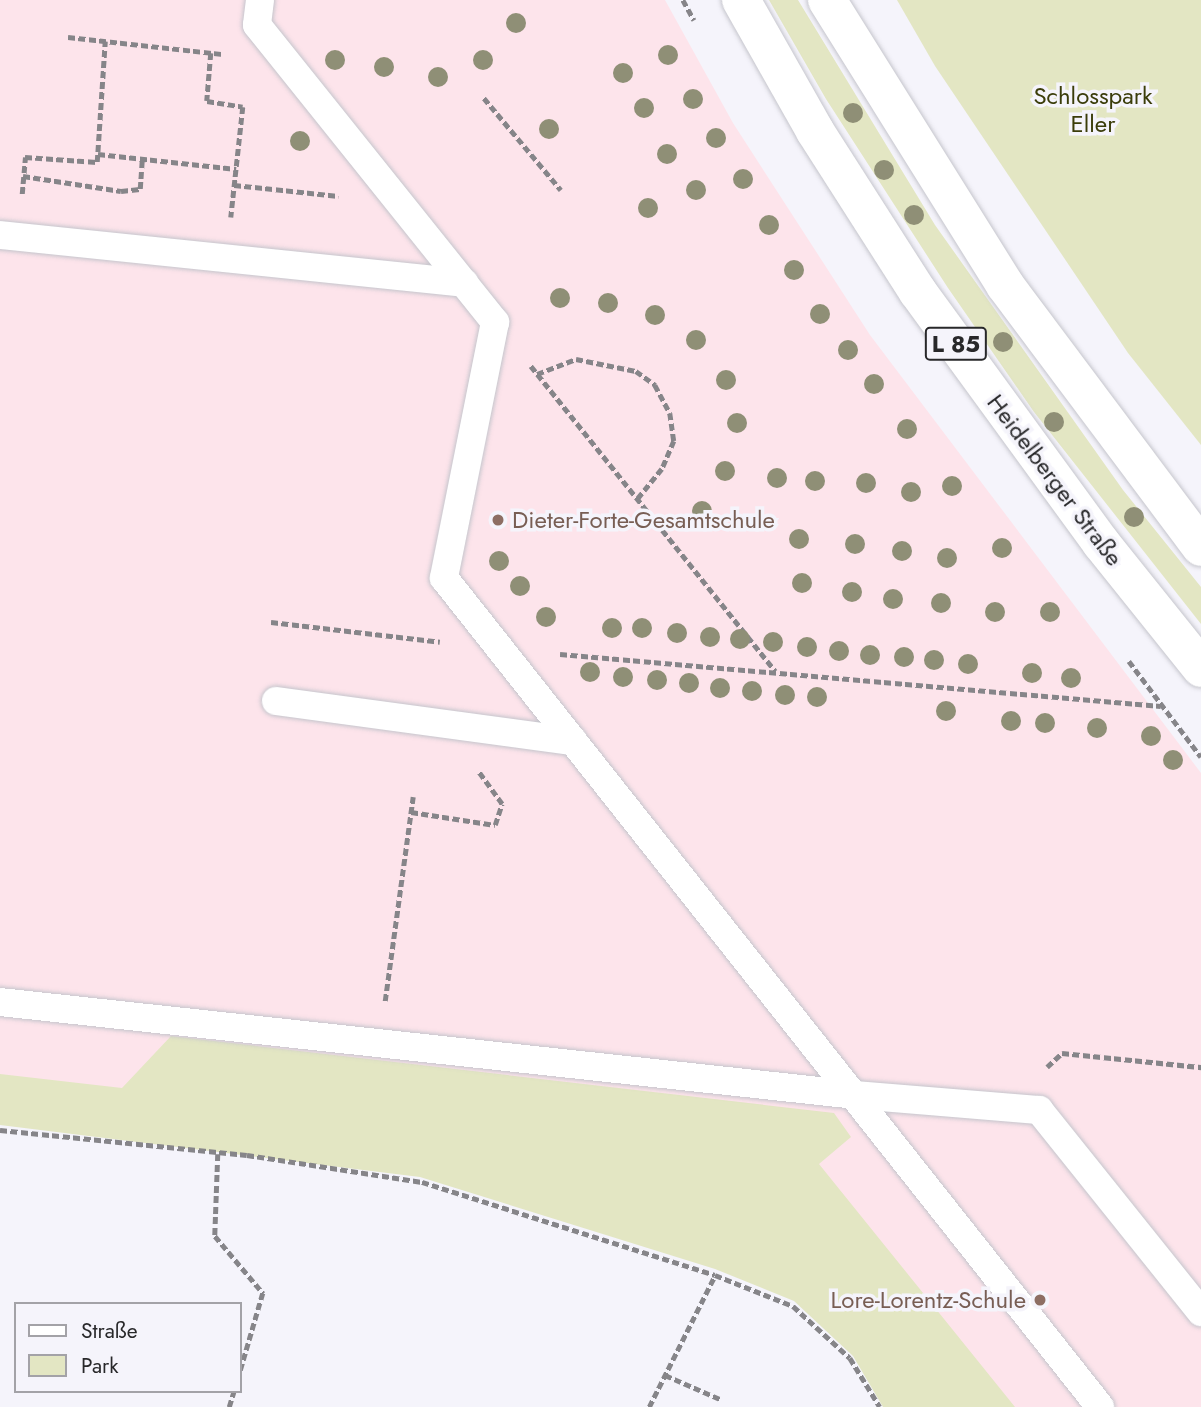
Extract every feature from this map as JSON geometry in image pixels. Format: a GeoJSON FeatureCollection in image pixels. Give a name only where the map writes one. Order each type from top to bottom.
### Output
{"type":"FeatureCollection","features":[{"type":"Feature","properties":{"kind":"main road","name":"Heidelberger Straße"},"geometry":{"type":"LineString","coordinates":[[741,0],[815,131],[918,292],[1101,543],[1201,668]]}},
{"type":"Feature","properties":{"kind":"main road"},"geometry":{"type":"LineString","coordinates":[[827,0],[1005,285],[1106,426],[1201,547]]}},
{"type":"Feature","properties":{"kind":"lane"},"geometry":{"type":"LineString","coordinates":[[260,0],[257,25],[495,322],[444,578],[856,1095],[1100,1407]]}},
{"type":"Feature","properties":{"kind":"lane"},"geometry":{"type":"LineString","coordinates":[[0,235],[464,283]]}},
{"type":"Feature","properties":{"kind":"lane"},"geometry":{"type":"LineString","coordinates":[[276,701],[573,741]]}},
{"type":"Feature","properties":{"kind":"lane"},"geometry":{"type":"LineString","coordinates":[[0,1002],[856,1095],[1039,1110],[1201,1312]]}},
{"type":"Feature","properties":{"kind":"path"},"geometry":{"type":"LineString","coordinates":[[68,37],[221,54]]}},
{"type":"Feature","properties":{"kind":"path"},"geometry":{"type":"LineString","coordinates":[[24,168],[25,157],[97,162],[105,41]]}},
{"type":"Feature","properties":{"kind":"path"},"geometry":{"type":"LineString","coordinates":[[211,53],[207,101],[243,107],[230,224]]}},
{"type":"Feature","properties":{"kind":"path"},"geometry":{"type":"LineString","coordinates":[[484,98],[561,190]]}},
{"type":"Feature","properties":{"kind":"path"},"geometry":{"type":"LineString","coordinates":[[98,154],[236,169]]}},
{"type":"Feature","properties":{"kind":"path"},"geometry":{"type":"LineString","coordinates":[[23,176],[121,191],[140,189],[142,159]]}},
{"type":"Feature","properties":{"kind":"path"},"geometry":{"type":"LineString","coordinates":[[234,185],[346,197]]}},
{"type":"Feature","properties":{"kind":"path"},"geometry":{"type":"LineString","coordinates":[[495,322],[636,502],[776,671]]}},
{"type":"Feature","properties":{"kind":"path"},"geometry":{"type":"LineString","coordinates":[[537,374],[576,359],[636,372],[655,385],[670,413],[674,441],[662,469],[636,502]]}},
{"type":"Feature","properties":{"kind":"path"},"geometry":{"type":"LineString","coordinates":[[271,622],[500,649],[1162,706]]}},
{"type":"Feature","properties":{"kind":"path"},"geometry":{"type":"LineString","coordinates":[[411,812],[495,825],[502,804],[454,738],[455,723]]}},
{"type":"Feature","properties":{"kind":"path"},"geometry":{"type":"LineString","coordinates":[[380,1043],[413,797]]}},
{"type":"Feature","properties":{"kind":"path"},"geometry":{"type":"LineString","coordinates":[[1002,1107],[1062,1053],[1201,1067]]}},
{"type":"Feature","properties":{"kind":"path"},"geometry":{"type":"LineString","coordinates":[[0,1130],[218,1154],[422,1182],[715,1275],[793,1306],[850,1358],[880,1407]]}},
{"type":"Feature","properties":{"kind":"path"},"geometry":{"type":"LineString","coordinates":[[218,1154],[215,1236],[263,1293],[242,1365]]}},
{"type":"Feature","properties":{"kind":"path"},"geometry":{"type":"LineString","coordinates":[[649,1407],[715,1275]]}},
{"type":"Feature","properties":{"kind":"path"},"geometry":{"type":"LineString","coordinates":[[665,1375],[720,1399]]}},
{"type":"Feature","properties":{"kind":"shaded area","name":"Dieter-Forte-Gesamtschule"},"geometry":{"type":"Polygon","coordinates":[[[0,0],[665,0],[733,123],[870,335],[1201,773],[1201,1407],[944,1407],[814,1194],[0,1105],[0,0]]]}},
{"type":"Feature","properties":{"kind":"green space"},"geometry":{"type":"Polygon","coordinates":[[[769,0],[798,0],[935,225],[1123,490],[1201,587],[1201,624],[1034,412],[948,288],[826,99],[769,0]]]}},
{"type":"Feature","properties":{"kind":"green space","name":"Schlosspark Eller"},"geometry":{"type":"Polygon","coordinates":[[[897,0],[1201,0],[1201,445],[1128,353],[935,66],[897,0]]]}},
{"type":"Feature","properties":{"kind":"green space"},"geometry":{"type":"Polygon","coordinates":[[[171,1036],[834,1113],[851,1137],[819,1164],[1015,1407],[883,1407],[853,1356],[794,1301],[715,1269],[420,1177],[0,1125],[0,1074],[122,1088],[171,1036]]]}},
{"type":"Feature","properties":{"kind":"place","name":"Dieter-Forte-Gesamtschule"},"geometry":{"type":"Point","coordinates":[498,520]}},
{"type":"Feature","properties":{"kind":"place","name":"Lore-Lorentz-Schule"},"geometry":{"type":"Point","coordinates":[1040,1300]}}]}
